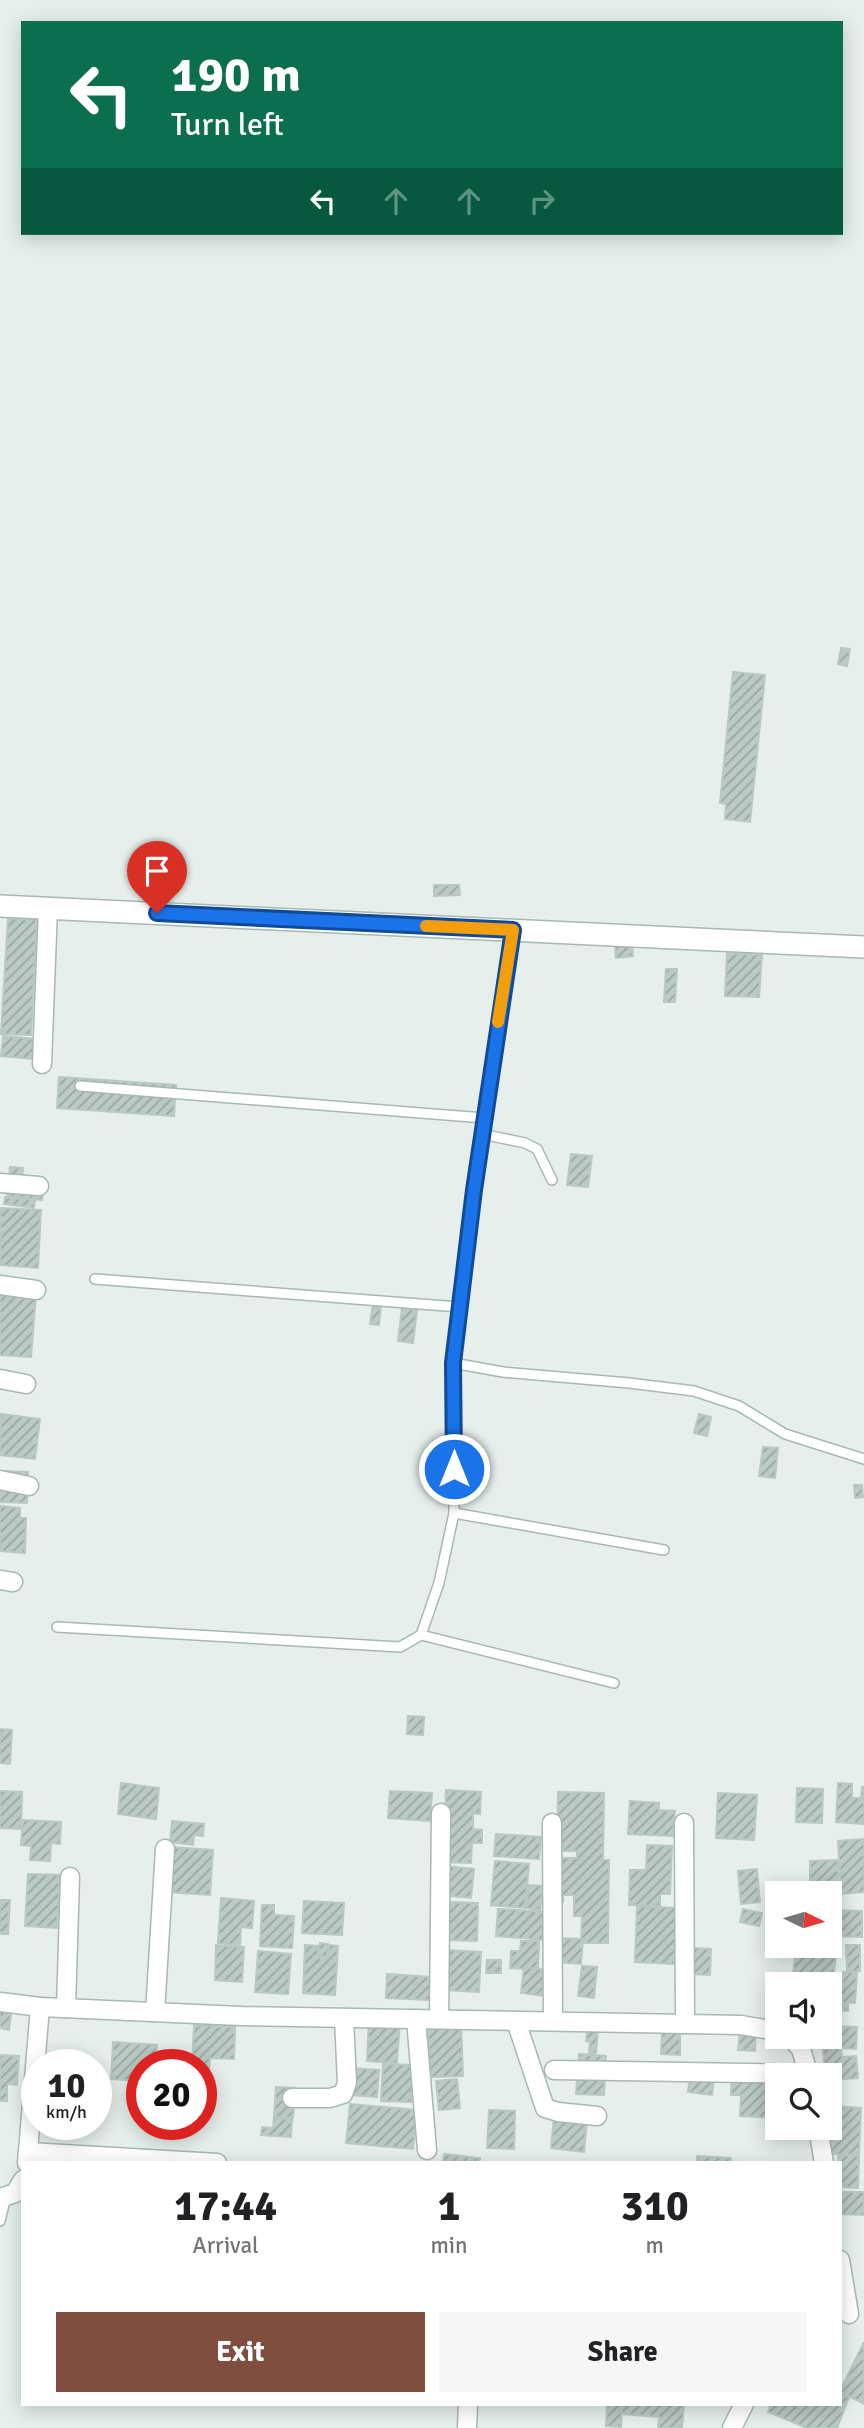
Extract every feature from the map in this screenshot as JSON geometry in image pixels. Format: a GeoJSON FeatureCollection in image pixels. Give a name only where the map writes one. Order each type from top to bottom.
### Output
{"type":"FeatureCollection","features":[{"type":"Feature","properties":{"kind":"street"},"geometry":{"type":"LineString","coordinates":[[0,905],[864,947]]}},
{"type":"Feature","properties":{"kind":"street"},"geometry":{"type":"LineString","coordinates":[[42,1064],[48,908]]}},
{"type":"Feature","properties":{"kind":"street"},"geometry":{"type":"LineString","coordinates":[[0,1183],[40,1186]]}},
{"type":"Feature","properties":{"kind":"street"},"geometry":{"type":"LineString","coordinates":[[0,1285],[36,1290]]}},
{"type":"Feature","properties":{"kind":"street"},"geometry":{"type":"LineString","coordinates":[[0,1379],[26,1384]]}},
{"type":"Feature","properties":{"kind":"street"},"geometry":{"type":"LineString","coordinates":[[0,1480],[29,1486]]}},
{"type":"Feature","properties":{"kind":"street"},"geometry":{"type":"LineString","coordinates":[[439,2020],[440,1814]]}},
{"type":"Feature","properties":{"kind":"street"},"geometry":{"type":"LineString","coordinates":[[552,1823],[553,2021]]}},
{"type":"Feature","properties":{"kind":"street"},"geometry":{"type":"LineString","coordinates":[[684,1823],[685,2024]]}},
{"type":"Feature","properties":{"kind":"street"},"geometry":{"type":"LineString","coordinates":[[155,2012],[165,1849]]}},
{"type":"Feature","properties":{"kind":"street"},"geometry":{"type":"LineString","coordinates":[[66,2008],[70,1877]]}},
{"type":"Feature","properties":{"kind":"street"},"geometry":{"type":"LineString","coordinates":[[0,2002],[40,2007],[155,2012],[741,2025],[765,2029]]}},
{"type":"Feature","properties":{"kind":"street"},"geometry":{"type":"LineString","coordinates":[[40,2007],[28,2158],[141,2161]]}},
{"type":"Feature","properties":{"kind":"street"},"geometry":{"type":"LineString","coordinates":[[292,2098],[330,2098],[343,2094],[347,2083],[344,2018]]}},
{"type":"Feature","properties":{"kind":"street"},"geometry":{"type":"LineString","coordinates":[[416,2019],[428,2150]]}},
{"type":"Feature","properties":{"kind":"street"},"geometry":{"type":"LineString","coordinates":[[516,2021],[545,2108],[597,2116]]}},
{"type":"Feature","properties":{"kind":"street"},"geometry":{"type":"LineString","coordinates":[[554,2070],[765,2074]]}},
{"type":"Feature","properties":{"kind":"street"},"geometry":{"type":"LineString","coordinates":[[820,2140],[824,2161]]}},
{"type":"Feature","properties":{"kind":"street"},"geometry":{"type":"LineString","coordinates":[[3,2197],[15,2193],[21,2183]]}},
{"type":"Feature","properties":{"kind":"street"},"geometry":{"type":"LineString","coordinates":[[843,2294],[851,2313]]}},
{"type":"Feature","properties":{"kind":"street"},"geometry":{"type":"LineString","coordinates":[[467,2428],[468,2406]]}},
{"type":"Feature","properties":{"kind":"street"},"geometry":{"type":"LineString","coordinates":[[732,2428],[743,2406]]}},
{"type":"Feature","properties":{"kind":"lane"},"geometry":{"type":"LineString","coordinates":[[57,1627],[400,1647],[421,1635],[439,1583],[454,1513],[453,1363],[484,1118],[513,930]]}},
{"type":"Feature","properties":{"kind":"lane"},"geometry":{"type":"LineString","coordinates":[[80,1086],[484,1118]]}},
{"type":"Feature","properties":{"kind":"lane"},"geometry":{"type":"LineString","coordinates":[[482,1134],[525,1143],[537,1149],[552,1180]]}},
{"type":"Feature","properties":{"kind":"lane"},"geometry":{"type":"LineString","coordinates":[[95,1279],[459,1307]]}},
{"type":"Feature","properties":{"kind":"lane"},"geometry":{"type":"LineString","coordinates":[[453,1363],[503,1372],[694,1391],[739,1406],[785,1434],[864,1459]]}},
{"type":"Feature","properties":{"kind":"lane"},"geometry":{"type":"LineString","coordinates":[[454,1513],[664,1550]]}},
{"type":"Feature","properties":{"kind":"lane"},"geometry":{"type":"LineString","coordinates":[[421,1635],[614,1683]]}},
{"type":"Feature","properties":{"kind":"lane"},"geometry":{"type":"LineString","coordinates":[[0,2221],[3,2197]]}},
{"type":"Feature","properties":{"kind":"building"},"geometry":{"type":"Polygon","coordinates":[[[841,648],[850,649],[847,666],[838,664],[841,648]]]}},
{"type":"Feature","properties":{"kind":"building"},"geometry":{"type":"Polygon","coordinates":[[[733,672],[765,675],[750,822],[725,819],[726,804],[720,803],[733,672]]]}},
{"type":"Feature","properties":{"kind":"building"},"geometry":{"type":"Polygon","coordinates":[[[434,885],[459,885],[460,895],[434,896],[434,885]]]}},
{"type":"Feature","properties":{"kind":"building"},"geometry":{"type":"Polygon","coordinates":[[[8,918],[37,920],[31,1035],[1,1034],[8,918]]]}},
{"type":"Feature","properties":{"kind":"building"},"geometry":{"type":"Polygon","coordinates":[[[632,944],[633,956],[616,958],[615,946],[632,944]]]}},
{"type":"Feature","properties":{"kind":"building"},"geometry":{"type":"Polygon","coordinates":[[[727,953],[762,955],[759,997],[725,996],[727,953]]]}},
{"type":"Feature","properties":{"kind":"building"},"geometry":{"type":"Polygon","coordinates":[[[666,969],[677,969],[675,1002],[664,1002],[666,969]]]}},
{"type":"Feature","properties":{"kind":"building"},"geometry":{"type":"Polygon","coordinates":[[[3,1036],[34,1039],[33,1059],[1,1056],[3,1036]]]}},
{"type":"Feature","properties":{"kind":"building"},"geometry":{"type":"Polygon","coordinates":[[[59,1077],[176,1085],[174,1116],[57,1108],[59,1077]]]}},
{"type":"Feature","properties":{"kind":"building"},"geometry":{"type":"Polygon","coordinates":[[[571,1154],[592,1156],[588,1187],[567,1185],[571,1154]]]}},
{"type":"Feature","properties":{"kind":"building"},"geometry":{"type":"Polygon","coordinates":[[[10,1167],[23,1168],[22,1182],[44,1184],[42,1200],[7,1196],[10,1167]]]}},
{"type":"Feature","properties":{"kind":"building"},"geometry":{"type":"Polygon","coordinates":[[[5,1197],[35,1200],[34,1208],[4,1204],[5,1197]]]}},
{"type":"Feature","properties":{"kind":"building"},"geometry":{"type":"Polygon","coordinates":[[[1,1208],[41,1210],[38,1268],[0,1265],[1,1208]]]}},
{"type":"Feature","properties":{"kind":"building"},"geometry":{"type":"Polygon","coordinates":[[[0,1278],[37,1281],[31,1357],[0,1355],[0,1278]]]}},
{"type":"Feature","properties":{"kind":"building"},"geometry":{"type":"Polygon","coordinates":[[[373,1304],[381,1305],[379,1325],[370,1324],[373,1304]]]}},
{"type":"Feature","properties":{"kind":"building"},"geometry":{"type":"Polygon","coordinates":[[[402,1308],[417,1310],[413,1343],[398,1341],[402,1308]]]}},
{"type":"Feature","properties":{"kind":"building"},"geometry":{"type":"Polygon","coordinates":[[[1,1414],[40,1419],[35,1459],[0,1455],[1,1414]]]}},
{"type":"Feature","properties":{"kind":"building"},"geometry":{"type":"Polygon","coordinates":[[[699,1414],[711,1417],[707,1436],[694,1433],[699,1414]]]}},
{"type":"Feature","properties":{"kind":"building"},"geometry":{"type":"Polygon","coordinates":[[[763,1447],[778,1448],[775,1478],[759,1476],[763,1447]]]}},
{"type":"Feature","properties":{"kind":"building"},"geometry":{"type":"Polygon","coordinates":[[[0,1471],[28,1472],[27,1503],[0,1502],[0,1471]]]}},
{"type":"Feature","properties":{"kind":"building"},"geometry":{"type":"Polygon","coordinates":[[[854,1485],[862,1485],[863,1497],[855,1498],[854,1485]]]}},
{"type":"Feature","properties":{"kind":"building"},"geometry":{"type":"Polygon","coordinates":[[[0,1506],[20,1508],[20,1518],[26,1518],[25,1553],[0,1551],[0,1506]]]}},
{"type":"Feature","properties":{"kind":"building"},"geometry":{"type":"Polygon","coordinates":[[[408,1716],[424,1717],[423,1735],[407,1734],[408,1716]]]}},
{"type":"Feature","properties":{"kind":"building"},"geometry":{"type":"Polygon","coordinates":[[[0,1729],[12,1730],[10,1764],[0,1763],[0,1729]]]}},
{"type":"Feature","properties":{"kind":"building"},"geometry":{"type":"Polygon","coordinates":[[[121,1783],[159,1788],[156,1819],[118,1814],[121,1783]]]}},
{"type":"Feature","properties":{"kind":"building"},"geometry":{"type":"Polygon","coordinates":[[[838,1783],[852,1784],[852,1798],[861,1798],[864,1787],[864,1824],[836,1822],[838,1783]]]}},
{"type":"Feature","properties":{"kind":"building"},"geometry":{"type":"Polygon","coordinates":[[[797,1788],[823,1789],[822,1823],[796,1822],[797,1788]]]}},
{"type":"Feature","properties":{"kind":"building"},"geometry":{"type":"Polygon","coordinates":[[[446,1790],[481,1792],[480,1814],[473,1813],[473,1829],[482,1830],[482,1843],[472,1843],[471,1863],[443,1862],[446,1790]]]}},
{"type":"Feature","properties":{"kind":"building"},"geometry":{"type":"Polygon","coordinates":[[[0,1791],[22,1792],[21,1829],[0,1828],[0,1791]]]}},
{"type":"Feature","properties":{"kind":"building"},"geometry":{"type":"Polygon","coordinates":[[[390,1791],[432,1793],[430,1821],[388,1818],[390,1791]]]}},
{"type":"Feature","properties":{"kind":"building"},"geometry":{"type":"Polygon","coordinates":[[[558,1792],[604,1793],[603,1860],[609,1860],[608,1943],[581,1943],[582,1916],[574,1916],[574,1895],[563,1895],[563,1902],[556,1902],[557,1858],[577,1858],[577,1851],[557,1851],[558,1792]]]}},
{"type":"Feature","properties":{"kind":"building"},"geometry":{"type":"Polygon","coordinates":[[[718,1793],[757,1795],[754,1840],[716,1838],[718,1793]]]}},
{"type":"Feature","properties":{"kind":"building"},"geometry":{"type":"Polygon","coordinates":[[[630,1801],[659,1803],[659,1810],[675,1811],[673,1836],[628,1834],[630,1801]]]}},
{"type":"Feature","properties":{"kind":"building"},"geometry":{"type":"Polygon","coordinates":[[[23,1820],[61,1822],[60,1844],[51,1843],[50,1861],[30,1860],[31,1846],[21,1845],[23,1820]]]}},
{"type":"Feature","properties":{"kind":"building"},"geometry":{"type":"Polygon","coordinates":[[[172,1821],[204,1824],[203,1836],[194,1835],[193,1845],[170,1842],[172,1821]]]}},
{"type":"Feature","properties":{"kind":"building"},"geometry":{"type":"Polygon","coordinates":[[[496,1834],[541,1837],[539,1859],[494,1856],[496,1834]]]}},
{"type":"Feature","properties":{"kind":"building"},"geometry":{"type":"Polygon","coordinates":[[[864,1839],[864,1892],[842,1894],[838,1841],[864,1839]]]}},
{"type":"Feature","properties":{"kind":"building"},"geometry":{"type":"Polygon","coordinates":[[[647,1845],[672,1846],[670,1894],[660,1894],[660,1906],[629,1905],[630,1870],[646,1870],[647,1845]]]}},
{"type":"Feature","properties":{"kind":"building"},"geometry":{"type":"Polygon","coordinates":[[[171,1847],[213,1850],[210,1895],[168,1892],[171,1847]]]}},
{"type":"Feature","properties":{"kind":"building"},"geometry":{"type":"Polygon","coordinates":[[[838,1860],[838,1881],[810,1881],[810,1861],[838,1860]]]}},
{"type":"Feature","properties":{"kind":"building"},"geometry":{"type":"Polygon","coordinates":[[[495,1861],[529,1864],[525,1908],[491,1905],[495,1861]]]}},
{"type":"Feature","properties":{"kind":"building"},"geometry":{"type":"Polygon","coordinates":[[[444,1866],[474,1869],[471,1898],[441,1895],[444,1866]]]}},
{"type":"Feature","properties":{"kind":"building"},"geometry":{"type":"Polygon","coordinates":[[[757,1869],[760,1902],[741,1904],[738,1871],[757,1869]]]}},
{"type":"Feature","properties":{"kind":"building"},"geometry":{"type":"Polygon","coordinates":[[[28,1874],[60,1875],[57,1928],[25,1926],[28,1874]]]}},
{"type":"Feature","properties":{"kind":"building"},"geometry":{"type":"Polygon","coordinates":[[[529,1885],[543,1886],[540,1910],[526,1908],[529,1885]]]}},
{"type":"Feature","properties":{"kind":"building"},"geometry":{"type":"Polygon","coordinates":[[[221,1898],[254,1901],[252,1928],[241,1927],[240,1945],[218,1943],[221,1898]]]}},
{"type":"Feature","properties":{"kind":"building"},"geometry":{"type":"Polygon","coordinates":[[[0,1900],[10,1900],[8,1934],[0,1934],[0,1900]]]}},
{"type":"Feature","properties":{"kind":"building"},"geometry":{"type":"Polygon","coordinates":[[[304,1901],[344,1903],[342,1935],[302,1933],[304,1901]]]}},
{"type":"Feature","properties":{"kind":"building"},"geometry":{"type":"Polygon","coordinates":[[[444,1902],[478,1903],[477,1941],[442,1940],[444,1902]]]}},
{"type":"Feature","properties":{"kind":"building"},"geometry":{"type":"Polygon","coordinates":[[[262,1905],[274,1905],[274,1915],[294,1916],[292,1948],[260,1946],[262,1905]]]}},
{"type":"Feature","properties":{"kind":"building"},"geometry":{"type":"Polygon","coordinates":[[[637,1906],[677,1908],[674,1964],[635,1962],[637,1906]]]}},
{"type":"Feature","properties":{"kind":"building"},"geometry":{"type":"Polygon","coordinates":[[[498,1909],[547,1912],[545,1940],[496,1936],[498,1909]]]}},
{"type":"Feature","properties":{"kind":"building"},"geometry":{"type":"Polygon","coordinates":[[[743,1909],[762,1913],[759,1926],[740,1922],[743,1909]]]}},
{"type":"Feature","properties":{"kind":"building"},"geometry":{"type":"Polygon","coordinates":[[[842,1910],[862,1911],[862,1937],[842,1936],[842,1910]]]}},
{"type":"Feature","properties":{"kind":"building"},"geometry":{"type":"Polygon","coordinates":[[[559,1938],[583,1939],[581,1964],[557,1962],[559,1938]]]}},
{"type":"Feature","properties":{"kind":"building"},"geometry":{"type":"Polygon","coordinates":[[[521,1941],[539,1941],[538,1970],[510,1968],[511,1951],[520,1951],[521,1941]]]}},
{"type":"Feature","properties":{"kind":"building"},"geometry":{"type":"Polygon","coordinates":[[[320,1943],[328,1944],[327,1957],[318,1956],[320,1943]]]}},
{"type":"Feature","properties":{"kind":"building"},"geometry":{"type":"Polygon","coordinates":[[[216,1945],[244,1947],[242,1982],[215,1980],[216,1945]]]}},
{"type":"Feature","properties":{"kind":"building"},"geometry":{"type":"Polygon","coordinates":[[[305,1945],[318,1946],[317,1958],[328,1958],[329,1945],[338,1946],[335,1995],[303,1993],[305,1945]]]}},
{"type":"Feature","properties":{"kind":"building"},"geometry":{"type":"Polygon","coordinates":[[[846,1945],[860,1945],[860,1971],[847,1972],[846,1945]]]}},
{"type":"Feature","properties":{"kind":"building"},"geometry":{"type":"Polygon","coordinates":[[[691,1948],[711,1949],[710,1975],[690,1974],[691,1948]]]}},
{"type":"Feature","properties":{"kind":"building"},"geometry":{"type":"Polygon","coordinates":[[[446,1950],[481,1952],[479,1992],[443,1990],[446,1950]]]}},
{"type":"Feature","properties":{"kind":"building"},"geometry":{"type":"Polygon","coordinates":[[[258,1951],[291,1954],[288,1994],[255,1992],[258,1951]]]}},
{"type":"Feature","properties":{"kind":"building"},"geometry":{"type":"Polygon","coordinates":[[[795,1958],[836,1958],[834,1972],[793,1972],[795,1958]]]}},
{"type":"Feature","properties":{"kind":"building"},"geometry":{"type":"Polygon","coordinates":[[[487,1960],[501,1960],[501,1973],[486,1973],[487,1960]]]}},
{"type":"Feature","properties":{"kind":"building"},"geometry":{"type":"Polygon","coordinates":[[[582,1966],[597,1967],[594,1998],[578,1996],[582,1966]]]}},
{"type":"Feature","properties":{"kind":"building"},"geometry":{"type":"Polygon","coordinates":[[[524,1967],[547,1970],[544,1996],[521,1993],[524,1967]]]}},
{"type":"Feature","properties":{"kind":"building"},"geometry":{"type":"Polygon","coordinates":[[[843,1972],[857,1973],[855,2003],[842,2002],[843,1972]]]}},
{"type":"Feature","properties":{"kind":"building"},"geometry":{"type":"Polygon","coordinates":[[[387,1974],[431,1977],[430,2000],[386,1998],[387,1974]]]}},
{"type":"Feature","properties":{"kind":"building"},"geometry":{"type":"Polygon","coordinates":[[[842,2004],[848,2004],[848,2011],[842,2011],[842,2004]]]}},
{"type":"Feature","properties":{"kind":"building"},"geometry":{"type":"Polygon","coordinates":[[[0,2005],[12,2006],[9,2030],[0,2028],[0,2005]]]}},
{"type":"Feature","properties":{"kind":"building"},"geometry":{"type":"Polygon","coordinates":[[[369,2019],[400,2021],[397,2063],[367,2061],[369,2019]]]}},
{"type":"Feature","properties":{"kind":"building"},"geometry":{"type":"Polygon","coordinates":[[[461,2024],[463,2076],[430,2077],[428,2025],[461,2024]]]}},
{"type":"Feature","properties":{"kind":"building"},"geometry":{"type":"Polygon","coordinates":[[[194,2025],[235,2027],[234,2059],[217,2058],[217,2049],[193,2049],[194,2025]]]}},
{"type":"Feature","properties":{"kind":"building"},"geometry":{"type":"Polygon","coordinates":[[[842,2026],[857,2027],[856,2049],[842,2048],[842,2026]]]}},
{"type":"Feature","properties":{"kind":"building"},"geometry":{"type":"Polygon","coordinates":[[[587,2028],[598,2028],[596,2053],[589,2053],[587,2028]]]}},
{"type":"Feature","properties":{"kind":"building"},"geometry":{"type":"Polygon","coordinates":[[[740,2030],[756,2031],[755,2051],[738,2050],[740,2030]]]}},
{"type":"Feature","properties":{"kind":"building"},"geometry":{"type":"Polygon","coordinates":[[[662,2033],[680,2033],[680,2055],[661,2054],[662,2033]]]}},
{"type":"Feature","properties":{"kind":"building"},"geometry":{"type":"Polygon","coordinates":[[[113,2042],[157,2045],[157,2049],[126,2049],[126,2080],[112,2079],[113,2042]]]}},
{"type":"Feature","properties":{"kind":"building"},"geometry":{"type":"Polygon","coordinates":[[[823,2049],[841,2049],[842,2057],[856,2056],[858,2078],[842,2079],[842,2063],[824,2063],[823,2049]]]}},
{"type":"Feature","properties":{"kind":"building"},"geometry":{"type":"Polygon","coordinates":[[[579,2054],[606,2056],[604,2095],[576,2094],[579,2054]]]}},
{"type":"Feature","properties":{"kind":"building"},"geometry":{"type":"Polygon","coordinates":[[[0,2055],[19,2056],[17,2085],[7,2084],[7,2101],[0,2101],[0,2055]]]}},
{"type":"Feature","properties":{"kind":"building"},"geometry":{"type":"Polygon","coordinates":[[[383,2064],[413,2065],[411,2102],[381,2101],[383,2064]]]}},
{"type":"Feature","properties":{"kind":"building"},"geometry":{"type":"Polygon","coordinates":[[[765,2067],[765,2117],[740,2116],[741,2095],[731,2095],[732,2070],[765,2067]]]}},
{"type":"Feature","properties":{"kind":"building"},"geometry":{"type":"Polygon","coordinates":[[[351,2068],[379,2070],[377,2097],[350,2095],[351,2068]]]}},
{"type":"Feature","properties":{"kind":"building"},"geometry":{"type":"Polygon","coordinates":[[[691,2069],[715,2071],[712,2095],[688,2092],[691,2069]]]}},
{"type":"Feature","properties":{"kind":"building"},"geometry":{"type":"Polygon","coordinates":[[[457,2079],[460,2108],[439,2110],[436,2081],[457,2079]]]}},
{"type":"Feature","properties":{"kind":"building"},"geometry":{"type":"Polygon","coordinates":[[[276,2087],[295,2088],[293,2118],[274,2117],[276,2087]]]}},
{"type":"Feature","properties":{"kind":"building"},"geometry":{"type":"Polygon","coordinates":[[[350,2104],[417,2110],[413,2149],[346,2143],[350,2104]]]}},
{"type":"Feature","properties":{"kind":"building"},"geometry":{"type":"Polygon","coordinates":[[[842,2107],[861,2108],[859,2155],[831,2154],[832,2140],[842,2140],[842,2107]]]}},
{"type":"Feature","properties":{"kind":"building"},"geometry":{"type":"Polygon","coordinates":[[[489,2110],[515,2111],[514,2149],[487,2148],[489,2110]]]}},
{"type":"Feature","properties":{"kind":"building"},"geometry":{"type":"Polygon","coordinates":[[[554,2117],[587,2121],[584,2152],[551,2148],[554,2117]]]}},
{"type":"Feature","properties":{"kind":"building"},"geometry":{"type":"Polygon","coordinates":[[[274,2118],[292,2119],[291,2137],[261,2135],[262,2127],[273,2128],[274,2118]]]}},
{"type":"Feature","properties":{"kind":"building"},"geometry":{"type":"Polygon","coordinates":[[[444,2154],[480,2158],[479,2161],[443,2161],[444,2154]]]}},
{"type":"Feature","properties":{"kind":"building"},"geometry":{"type":"Polygon","coordinates":[[[838,2155],[859,2156],[858,2188],[842,2187],[842,2161],[838,2161],[838,2155]]]}},
{"type":"Feature","properties":{"kind":"building"},"geometry":{"type":"Polygon","coordinates":[[[697,2156],[731,2158],[731,2161],[697,2161],[697,2156]]]}},
{"type":"Feature","properties":{"kind":"building"},"geometry":{"type":"Polygon","coordinates":[[[842,2192],[864,2192],[864,2215],[842,2214],[842,2192]]]}},
{"type":"Feature","properties":{"kind":"building"},"geometry":{"type":"Polygon","coordinates":[[[864,2342],[864,2404],[842,2392],[864,2342]]]}},
{"type":"Feature","properties":{"kind":"building"},"geometry":{"type":"Polygon","coordinates":[[[842,2394],[849,2397],[837,2428],[807,2428],[768,2412],[770,2406],[842,2406],[842,2394]]]}},
{"type":"Feature","properties":{"kind":"building"},"geometry":{"type":"Polygon","coordinates":[[[607,2406],[622,2406],[621,2427],[606,2426],[607,2406]]]}},
{"type":"Feature","properties":{"kind":"building"},"geometry":{"type":"Polygon","coordinates":[[[622,2406],[684,2406],[682,2428],[658,2428],[659,2417],[622,2414],[622,2406]]]}},
{"type":"Feature","properties":{"kind":"slow traffic"},"geometry":{"type":"LineString","coordinates":[[426,926],[513,930],[498,1022]]}},
{"type":"Feature","properties":{"kind":"route"},"geometry":{"type":"LineString","coordinates":[[157,913],[513,930],[474,1190],[453,1363],[454,1469]]}}]}
